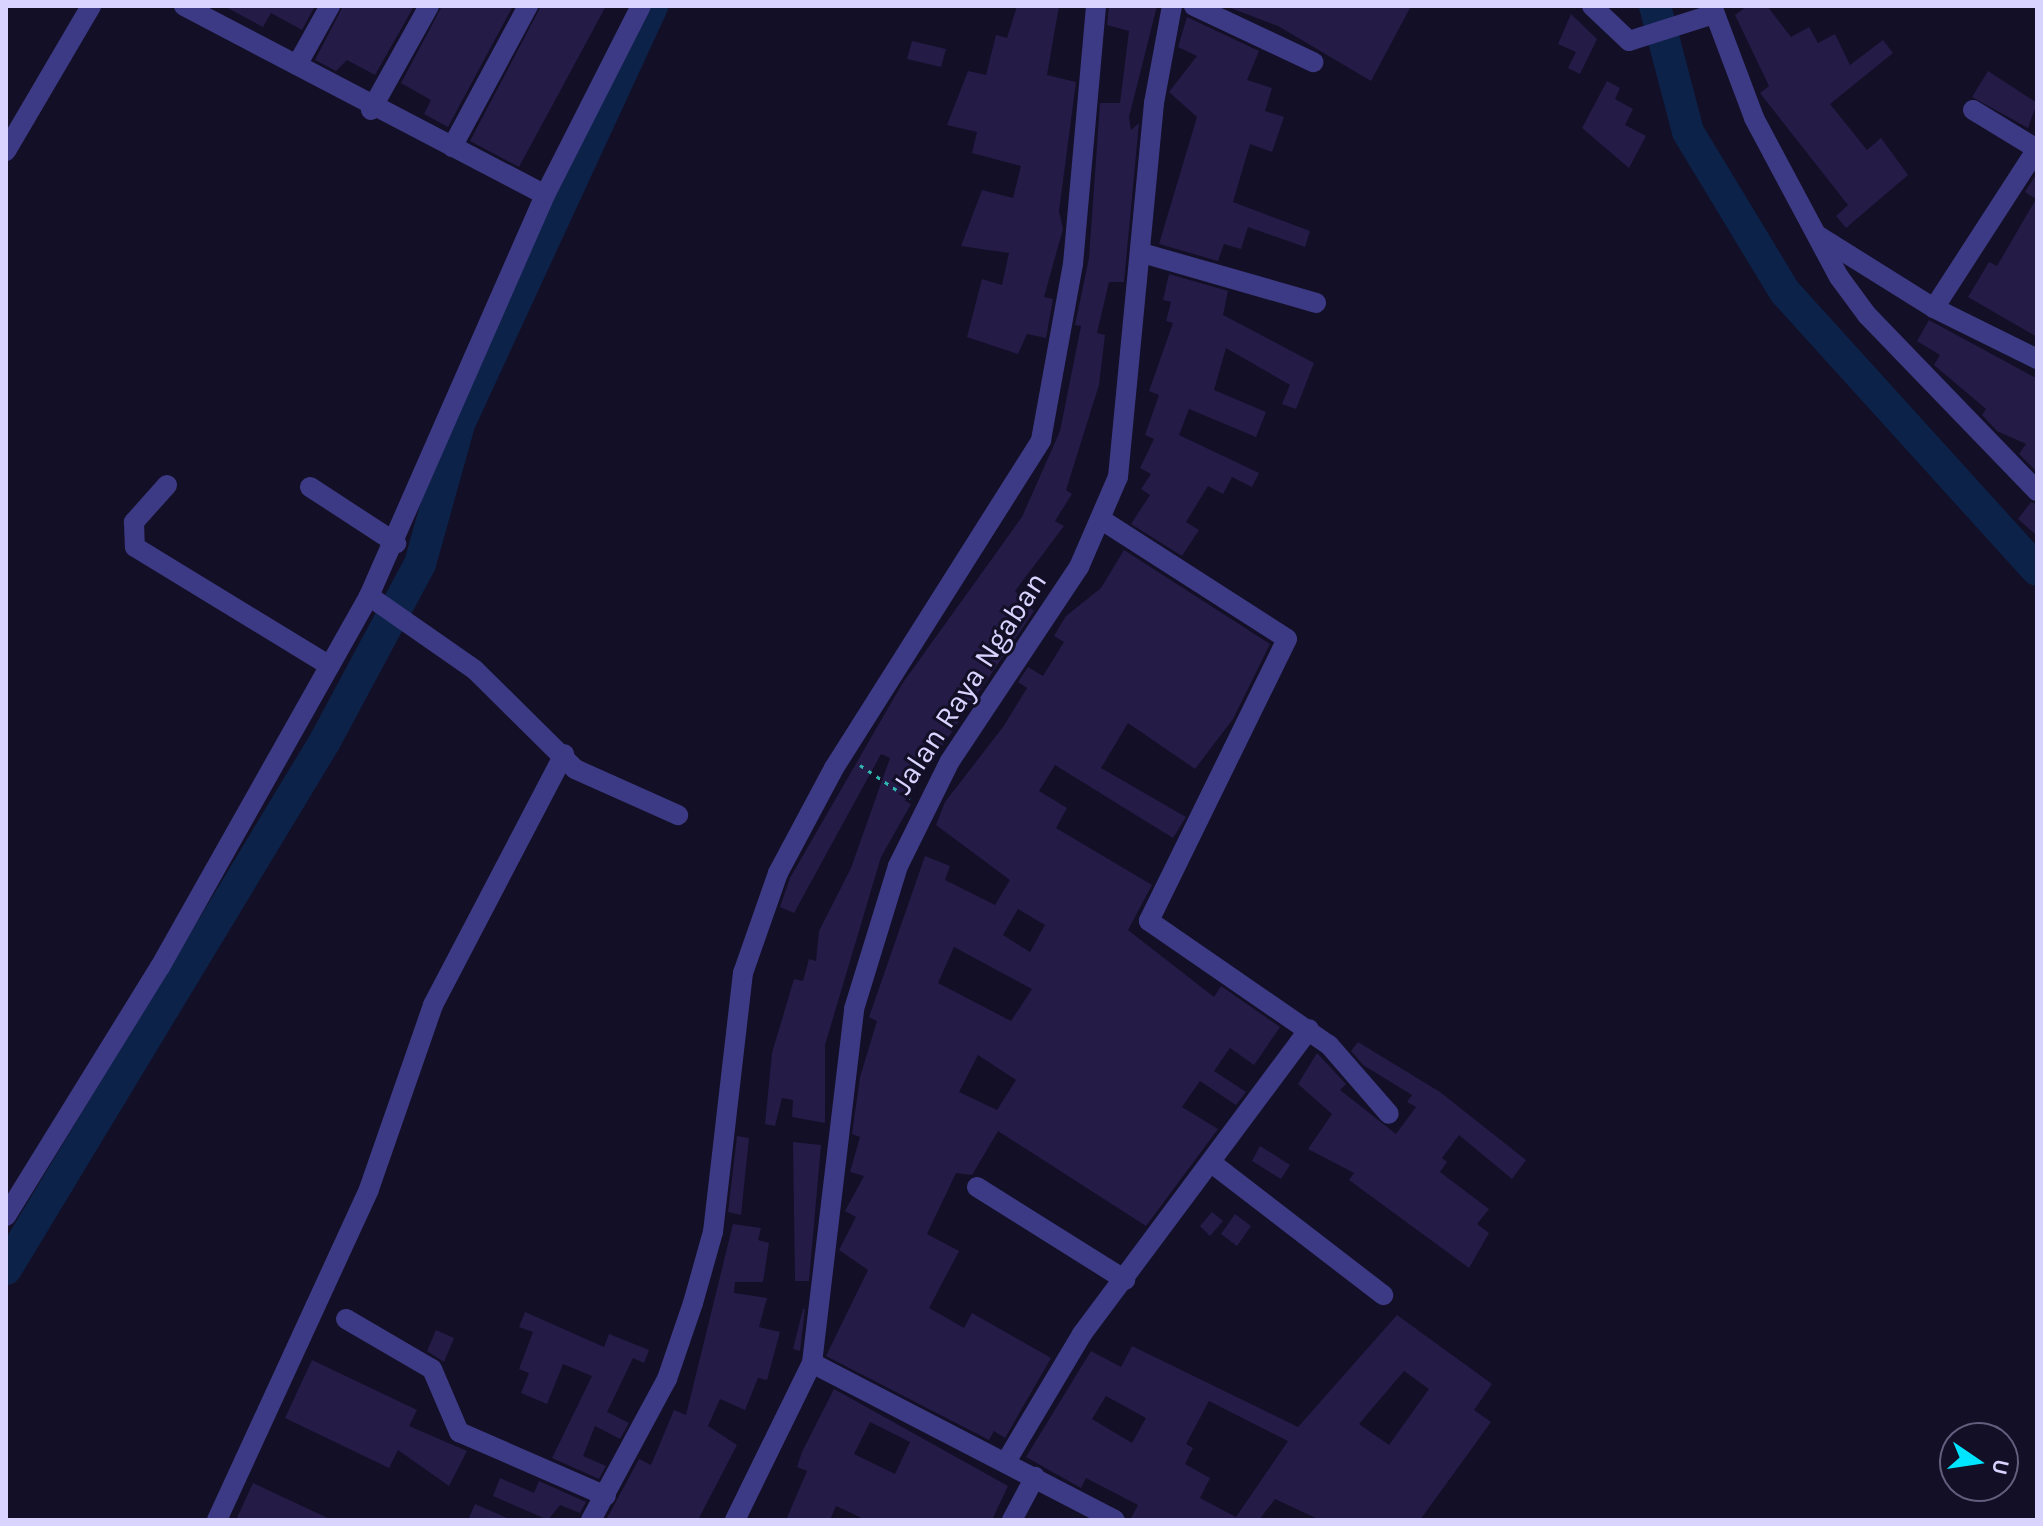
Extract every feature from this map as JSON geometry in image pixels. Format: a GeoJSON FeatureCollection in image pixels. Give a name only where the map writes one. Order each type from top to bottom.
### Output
{"type":"FeatureCollection","features":[{"type":"Feature","properties":{"kind":"street"},"geometry":{"type":"LineString","coordinates":[[6,151],[91,6]]}},
{"type":"Feature","properties":{"kind":"street"},"geometry":{"type":"LineString","coordinates":[[184,6],[297,65],[371,110],[545,195]]}},
{"type":"Feature","properties":{"kind":"street"},"geometry":{"type":"LineString","coordinates":[[222,25],[232,6]]}},
{"type":"Feature","properties":{"kind":"street"},"geometry":{"type":"LineString","coordinates":[[297,65],[330,6]]}},
{"type":"Feature","properties":{"kind":"street"},"geometry":{"type":"LineString","coordinates":[[371,110],[429,6]]}},
{"type":"Feature","properties":{"kind":"street"},"geometry":{"type":"LineString","coordinates":[[452,147],[528,6]]}},
{"type":"Feature","properties":{"kind":"street"},"geometry":{"type":"LineString","coordinates":[[6,1216],[160,967],[369,596],[396,543],[545,195],[641,6]]}},
{"type":"Feature","properties":{"kind":"street"},"geometry":{"type":"LineString","coordinates":[[591,1520],[667,1379],[713,1232],[743,973],[778,873],[834,768],[1041,440],[1070,287],[1096,6]]}},
{"type":"Feature","properties":{"kind":"street","name":"Jalan Raya Ngaban"},"geometry":{"type":"LineString","coordinates":[[735,1520],[812,1363],[854,1009],[890,888],[950,761],[1105,522],[1127,432],[1154,103],[1172,6]]}},
{"type":"Feature","properties":{"kind":"street"},"geometry":{"type":"LineString","coordinates":[[1194,6],[1313,62]]}},
{"type":"Feature","properties":{"kind":"street"},"geometry":{"type":"LineString","coordinates":[[1592,6],[1621,39],[1635,41],[1693,22],[1713,10],[1810,230],[1867,315],[2037,491]]}},
{"type":"Feature","properties":{"kind":"street"},"geometry":{"type":"LineString","coordinates":[[1934,308],[2037,149],[1973,110]]}},
{"type":"Feature","properties":{"kind":"street"},"geometry":{"type":"LineString","coordinates":[[1810,230],[1934,308],[2037,359]]}},
{"type":"Feature","properties":{"kind":"street"},"geometry":{"type":"LineString","coordinates":[[1142,253],[1316,303]]}},
{"type":"Feature","properties":{"kind":"street"},"geometry":{"type":"LineString","coordinates":[[167,485],[134,522],[135,547],[330,666]]}},
{"type":"Feature","properties":{"kind":"street"},"geometry":{"type":"LineString","coordinates":[[310,487],[396,543]]}},
{"type":"Feature","properties":{"kind":"street"},"geometry":{"type":"LineString","coordinates":[[1105,522],[1287,639],[1149,921],[1309,1029],[1347,1060],[1389,1114]]}},
{"type":"Feature","properties":{"kind":"street"},"geometry":{"type":"LineString","coordinates":[[369,596],[429,636],[564,754],[582,774],[678,815]]}},
{"type":"Feature","properties":{"kind":"street"},"geometry":{"type":"LineString","coordinates":[[217,1520],[369,1189],[433,1005],[564,754]]}},
{"type":"Feature","properties":{"kind":"street"},"geometry":{"type":"LineString","coordinates":[[1007,1460],[1082,1334],[1213,1164],[1309,1029]]}},
{"type":"Feature","properties":{"kind":"street"},"geometry":{"type":"LineString","coordinates":[[1213,1164],[1383,1295]]}},
{"type":"Feature","properties":{"kind":"street"},"geometry":{"type":"LineString","coordinates":[[977,1187],[1125,1280]]}},
{"type":"Feature","properties":{"kind":"street"},"geometry":{"type":"LineString","coordinates":[[346,1319],[432,1369],[459,1432],[606,1496]]}},
{"type":"Feature","properties":{"kind":"street"},"geometry":{"type":"LineString","coordinates":[[812,1363],[1007,1460],[1115,1520]]}},
{"type":"Feature","properties":{"kind":"street"},"geometry":{"type":"LineString","coordinates":[[1012,1520],[1035,1477]]}},
{"type":"Feature","properties":{"kind":"path"},"geometry":{"type":"LineString","coordinates":[[860,765],[901,793]]}},
{"type":"Feature","properties":{"kind":"building"},"geometry":{"type":"Polygon","coordinates":[[[224,6],[315,6],[302,30],[271,13],[263,27],[224,6]]]}},
{"type":"Feature","properties":{"kind":"building"},"geometry":{"type":"Polygon","coordinates":[[[343,6],[414,6],[375,75],[347,60],[336,71],[315,60],[343,6]]]}},
{"type":"Feature","properties":{"kind":"building"},"geometry":{"type":"Polygon","coordinates":[[[442,6],[513,6],[448,127],[424,114],[431,100],[401,83],[442,6]]]}},
{"type":"Feature","properties":{"kind":"building"},"geometry":{"type":"Polygon","coordinates":[[[541,6],[606,6],[519,167],[470,141],[541,6]]]}},
{"type":"Feature","properties":{"kind":"building"},"geometry":{"type":"Polygon","coordinates":[[[1017,6],[1059,6],[1047,75],[1076,82],[1059,211],[1063,229],[1044,297],[1053,299],[1046,338],[1027,334],[1018,354],[967,337],[982,279],[1002,285],[1009,253],[961,246],[982,190],[1013,198],[1021,166],[972,153],[977,132],[947,125],[968,71],[986,75],[996,35],[1007,38],[1017,6]]]}},
{"type":"Feature","properties":{"kind":"building"},"geometry":{"type":"Polygon","coordinates":[[[1109,6],[1157,6],[1129,117],[1131,130],[1139,123],[1124,282],[1109,282],[1097,333],[1105,335],[1099,385],[1066,490],[1072,494],[1055,521],[1064,526],[1015,591],[1034,611],[905,801],[911,804],[881,857],[825,1045],[825,1123],[792,1117],[793,1100],[782,1098],[775,1126],[765,1124],[772,1053],[794,979],[803,981],[809,959],[816,961],[819,931],[851,868],[890,758],[881,754],[794,913],[780,907],[790,878],[902,684],[1022,517],[1060,431],[1081,326],[1075,325],[1089,258],[1100,103],[1120,103],[1129,31],[1107,25],[1109,6]]]}},
{"type":"Feature","properties":{"kind":"building"},"geometry":{"type":"Polygon","coordinates":[[[1225,6],[1411,6],[1371,81],[1278,26],[1225,6]]]}},
{"type":"Feature","properties":{"kind":"building"},"geometry":{"type":"Polygon","coordinates":[[[1747,6],[1767,6],[1791,37],[1809,27],[1818,43],[1835,34],[1850,65],[1883,40],[1893,53],[1830,104],[1867,150],[1881,138],[1908,175],[1846,228],[1836,216],[1848,205],[1760,93],[1769,86],[1735,15],[1747,6]]]}},
{"type":"Feature","properties":{"kind":"building"},"geometry":{"type":"Polygon","coordinates":[[[1571,14],[1597,39],[1580,74],[1568,68],[1576,52],[1558,44],[1571,14]]]}},
{"type":"Feature","properties":{"kind":"building"},"geometry":{"type":"Polygon","coordinates":[[[1187,17],[1259,51],[1247,80],[1272,88],[1265,111],[1284,117],[1272,152],[1250,144],[1233,202],[1310,231],[1305,247],[1248,227],[1241,249],[1224,244],[1218,261],[1159,244],[1197,117],[1169,92],[1197,56],[1178,47],[1187,17]]]}},
{"type":"Feature","properties":{"kind":"building"},"geometry":{"type":"Polygon","coordinates":[[[912,41],[946,49],[941,67],[907,59],[912,41]]]}},
{"type":"Feature","properties":{"kind":"building"},"geometry":{"type":"Polygon","coordinates":[[[1988,71],[2037,103],[2028,128],[1972,97],[1988,71]]]}},
{"type":"Feature","properties":{"kind":"building"},"geometry":{"type":"Polygon","coordinates":[[[1607,81],[1620,88],[1615,99],[1633,109],[1625,125],[1646,136],[1629,168],[1582,128],[1607,81]]]}},
{"type":"Feature","properties":{"kind":"building"},"geometry":{"type":"Polygon","coordinates":[[[2037,173],[2037,337],[1968,297],[1989,262],[1997,266],[2036,199],[2025,192],[2037,173]]]}},
{"type":"Feature","properties":{"kind":"building"},"geometry":{"type":"Polygon","coordinates":[[[1169,274],[1228,291],[1223,315],[1314,363],[1296,409],[1282,404],[1290,385],[1226,348],[1214,390],[1266,412],[1256,437],[1189,409],[1179,435],[1259,473],[1252,487],[1232,477],[1223,494],[1208,486],[1186,522],[1199,530],[1182,556],[1131,524],[1150,495],[1141,489],[1151,474],[1140,468],[1154,439],[1145,435],[1159,395],[1149,391],[1173,323],[1166,321],[1171,302],[1163,300],[1169,274]]]}},
{"type":"Feature","properties":{"kind":"building"},"geometry":{"type":"Polygon","coordinates":[[[1929,320],[2036,378],[2037,472],[2019,454],[2026,444],[1997,431],[1982,415],[1986,409],[1934,365],[1940,355],[1917,341],[1929,320]]]}},
{"type":"Feature","properties":{"kind":"building"},"geometry":{"type":"Polygon","coordinates":[[[2031,502],[2037,504],[2037,536],[2018,519],[2031,502]]]}},
{"type":"Feature","properties":{"kind":"building"},"geometry":{"type":"Polygon","coordinates":[[[1124,550],[1270,644],[1233,719],[1195,769],[1128,723],[1101,768],[1186,817],[1173,838],[1055,765],[1039,791],[1067,808],[1056,828],[1152,885],[1128,930],[1214,997],[1221,986],[1280,1027],[1254,1065],[1230,1048],[1214,1071],[1246,1092],[1236,1105],[1200,1081],[1182,1107],[1218,1129],[1146,1226],[998,1131],[972,1175],[956,1173],[927,1234],[959,1251],[929,1308],[964,1328],[972,1313],[1051,1358],[1005,1438],[994,1431],[989,1440],[826,1356],[868,1270],[839,1250],[856,1217],[845,1211],[864,1176],[850,1172],[860,1137],[852,1134],[860,1077],[877,1021],[869,1017],[925,856],[950,866],[945,880],[995,905],[1010,880],[936,825],[945,802],[1003,727],[1027,688],[1018,682],[1028,667],[1043,676],[1064,642],[1054,636],[1066,616],[1101,588],[1124,550]],[[1018,909],[1003,935],[1030,952],[1045,925],[1018,909]],[[954,947],[938,983],[1011,1021],[1032,989],[954,947]],[[978,1055],[959,1092],[997,1110],[1016,1080],[978,1055]]]}},
{"type":"Feature","properties":{"kind":"building"},"geometry":{"type":"Polygon","coordinates":[[[1358,1042],[1440,1092],[1526,1160],[1512,1179],[1459,1135],[1442,1158],[1447,1162],[1440,1172],[1489,1209],[1477,1224],[1489,1233],[1469,1268],[1349,1180],[1354,1173],[1308,1149],[1332,1114],[1298,1084],[1317,1053],[1346,1084],[1340,1090],[1396,1134],[1416,1107],[1407,1102],[1412,1095],[1363,1065],[1351,1051],[1358,1042]]]}},
{"type":"Feature","properties":{"kind":"building"},"geometry":{"type":"Polygon","coordinates":[[[737,1136],[749,1138],[741,1215],[728,1212],[737,1136]]]}},
{"type":"Feature","properties":{"kind":"building"},"geometry":{"type":"Polygon","coordinates":[[[793,1142],[821,1145],[809,1281],[795,1281],[793,1142]]]}},
{"type":"Feature","properties":{"kind":"building"},"geometry":{"type":"Polygon","coordinates":[[[1260,1146],[1290,1165],[1281,1179],[1252,1161],[1260,1146]]]}},
{"type":"Feature","properties":{"kind":"building"},"geometry":{"type":"Polygon","coordinates":[[[1212,1212],[1223,1221],[1210,1236],[1200,1226],[1212,1212]]]}},
{"type":"Feature","properties":{"kind":"building"},"geometry":{"type":"Polygon","coordinates":[[[1235,1214],[1251,1226],[1237,1246],[1221,1234],[1235,1214]]]}},
{"type":"Feature","properties":{"kind":"building"},"geometry":{"type":"Polygon","coordinates":[[[733,1224],[761,1228],[758,1240],[769,1243],[763,1282],[735,1282],[734,1293],[767,1298],[759,1327],[780,1332],[767,1380],[758,1378],[745,1410],[720,1399],[708,1426],[737,1445],[698,1520],[606,1520],[639,1459],[651,1465],[674,1410],[686,1415],[733,1224]]]}},
{"type":"Feature","properties":{"kind":"building"},"geometry":{"type":"Polygon","coordinates":[[[805,1309],[800,1351],[793,1349],[805,1309]]]}},
{"type":"Feature","properties":{"kind":"building"},"geometry":{"type":"Polygon","coordinates":[[[525,1312],[604,1347],[609,1334],[649,1350],[644,1363],[633,1358],[607,1412],[629,1423],[620,1439],[595,1426],[583,1456],[606,1466],[599,1479],[552,1458],[592,1376],[563,1364],[547,1404],[521,1393],[529,1373],[519,1369],[533,1332],[519,1327],[525,1312]]]}},
{"type":"Feature","properties":{"kind":"building"},"geometry":{"type":"Polygon","coordinates":[[[1397,1315],[1492,1384],[1474,1410],[1491,1422],[1420,1520],[1320,1520],[1275,1499],[1259,1520],[1130,1520],[1138,1505],[1086,1478],[1081,1488],[1026,1457],[1091,1351],[1121,1367],[1132,1346],[1298,1427],[1397,1315]],[[1404,1371],[1359,1424],[1389,1445],[1429,1389],[1404,1371]],[[1106,1396],[1092,1419],[1132,1443],[1146,1418],[1106,1396]],[[1209,1401],[1186,1444],[1193,1448],[1185,1464],[1210,1478],[1200,1498],[1236,1517],[1288,1441],[1209,1401]]]}},
{"type":"Feature","properties":{"kind":"building"},"geometry":{"type":"Polygon","coordinates":[[[436,1330],[454,1338],[444,1362],[427,1351],[436,1330]]]}},
{"type":"Feature","properties":{"kind":"building"},"geometry":{"type":"Polygon","coordinates":[[[312,1360],[417,1410],[409,1426],[467,1451],[449,1486],[398,1450],[389,1468],[285,1418],[312,1360]]]}},
{"type":"Feature","properties":{"kind":"building"},"geometry":{"type":"Polygon","coordinates":[[[834,1389],[1008,1486],[992,1520],[866,1520],[836,1506],[830,1520],[786,1520],[807,1471],[797,1467],[834,1389]],[[870,1422],[854,1454],[895,1474],[910,1442],[870,1422]]]}},
{"type":"Feature","properties":{"kind":"building"},"geometry":{"type":"Polygon","coordinates":[[[500,1478],[534,1493],[539,1481],[586,1502],[580,1513],[560,1505],[548,1520],[493,1496],[500,1478]]]}},
{"type":"Feature","properties":{"kind":"building"},"geometry":{"type":"Polygon","coordinates":[[[253,1483],[332,1520],[236,1520],[253,1483]]]}},
{"type":"Feature","properties":{"kind":"building"},"geometry":{"type":"Polygon","coordinates":[[[475,1504],[512,1520],[468,1520],[475,1504]]]}},
{"type":"Feature","properties":{"kind":"waterway"},"geometry":{"type":"LineString","coordinates":[[6,1269],[325,741],[420,564],[459,424],[652,6]]}},
{"type":"Feature","properties":{"kind":"waterway"},"geometry":{"type":"LineString","coordinates":[[1655,6],[1688,132],[1785,292],[2037,570]]}}]}
